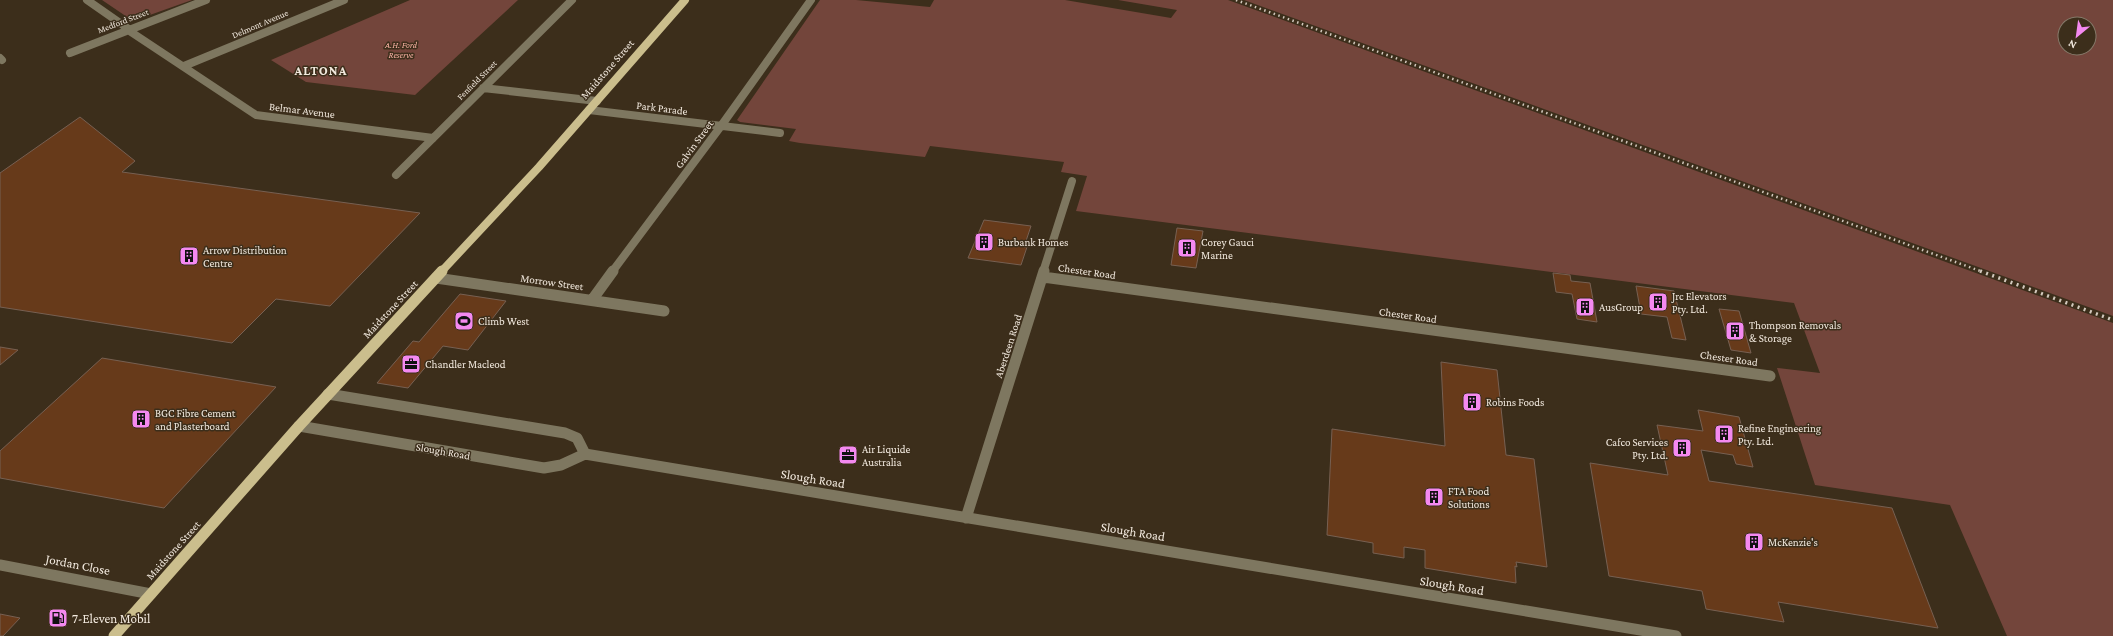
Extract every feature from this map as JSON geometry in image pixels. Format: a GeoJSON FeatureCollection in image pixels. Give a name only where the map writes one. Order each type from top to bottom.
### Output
{"type":"FeatureCollection","features":[{"type":"Feature","properties":{"kind":"main road","name":"Maidstone Street"},"geometry":{"type":"LineString","coordinates":[[114,636],[299,426],[589,110],[685,0]]}},
{"type":"Feature","properties":{"kind":"street","name":"Belmar Avenue"},"geometry":{"type":"LineString","coordinates":[[87,0],[256,115],[433,138]]}},
{"type":"Feature","properties":{"kind":"street","name":"Medford Street"},"geometry":{"type":"LineString","coordinates":[[70,53],[206,0]]}},
{"type":"Feature","properties":{"kind":"street","name":"Delmont Avenue"},"geometry":{"type":"LineString","coordinates":[[184,66],[344,0]]}},
{"type":"Feature","properties":{"kind":"street","name":"Fenfield Street"},"geometry":{"type":"LineString","coordinates":[[396,175],[572,0]]}},
{"type":"Feature","properties":{"kind":"street","name":"Galvin Street"},"geometry":{"type":"LineString","coordinates":[[592,300],[721,126],[811,0]]}},
{"type":"Feature","properties":{"kind":"street"},"geometry":{"type":"LineString","coordinates":[[483,88],[597,101]]}},
{"type":"Feature","properties":{"kind":"street","name":"Park Parade"},"geometry":{"type":"LineString","coordinates":[[589,110],[780,133]]}},
{"type":"Feature","properties":{"kind":"street","name":"Aberdeen Road"},"geometry":{"type":"LineString","coordinates":[[966,518],[1072,181]]}},
{"type":"Feature","properties":{"kind":"street","name":"Chester Road"},"geometry":{"type":"LineString","coordinates":[[1043,277],[1770,376]]}},
{"type":"Feature","properties":{"kind":"street","name":"Morrow Street"},"geometry":{"type":"LineString","coordinates":[[436,278],[664,311]]}},
{"type":"Feature","properties":{"kind":"street"},"geometry":{"type":"LineString","coordinates":[[328,394],[565,433],[577,438],[585,454]]}},
{"type":"Feature","properties":{"kind":"street","name":"Slough Road"},"geometry":{"type":"LineString","coordinates":[[299,426],[544,468],[561,465],[585,454],[1645,633],[1676,636]]}},
{"type":"Feature","properties":{"kind":"street","name":"Jordan Close"},"geometry":{"type":"LineString","coordinates":[[0,565],[151,594]]}},
{"type":"Feature","properties":{"kind":"green space"},"geometry":{"type":"Polygon","coordinates":[[[102,0],[192,0],[133,21],[102,0]]]}},
{"type":"Feature","properties":{"kind":"green space","name":"A.H. Ford Reserve"},"geometry":{"type":"Polygon","coordinates":[[[410,0],[518,0],[415,95],[306,82],[271,60],[410,0]]]}},
{"type":"Feature","properties":{"kind":"green space"},"geometry":{"type":"Polygon","coordinates":[[[820,0],[856,0],[930,7],[934,0],[1065,0],[1171,18],[1177,10],[1118,0],[1228,0],[2113,323],[2113,636],[2007,636],[1950,505],[1815,485],[1777,368],[1820,373],[1794,303],[1076,211],[1087,176],[1061,172],[1064,162],[930,146],[925,157],[800,143],[789,141],[796,129],[740,122],[737,120],[820,0]]]}},
{"type":"Feature","properties":{"kind":"green space"},"geometry":{"type":"Polygon","coordinates":[[[1244,0],[2113,0],[2113,316],[1244,0]]]}},
{"type":"Feature","properties":{"kind":"building","name":"Arrow Distribution Centre"},"geometry":{"type":"Polygon","coordinates":[[[80,117],[135,161],[122,172],[420,213],[330,306],[276,299],[232,343],[0,307],[0,173],[80,117]]]}},
{"type":"Feature","properties":{"kind":"building","name":"Burbank Homes"},"geometry":{"type":"Polygon","coordinates":[[[984,220],[1031,226],[1024,247],[1027,247],[1021,265],[968,258],[984,220]]]}},
{"type":"Feature","properties":{"kind":"building","name":"Corey Gauci Marine"},"geometry":{"type":"Polygon","coordinates":[[[1177,228],[1203,231],[1196,268],[1171,265],[1177,228]]]}},
{"type":"Feature","properties":{"kind":"building","name":"AusGroup"},"geometry":{"type":"Polygon","coordinates":[[[1553,273],[1570,275],[1571,281],[1590,283],[1597,322],[1577,319],[1572,294],[1556,292],[1553,273]]]}},
{"type":"Feature","properties":{"kind":"building","name":"Jrc Elevators Pty. Ltd."},"geometry":{"type":"Polygon","coordinates":[[[1636,286],[1674,291],[1686,340],[1672,338],[1667,317],[1641,314],[1636,286]]]}},
{"type":"Feature","properties":{"kind":"building","name":"Climb West"},"geometry":{"type":"Polygon","coordinates":[[[460,294],[506,301],[468,350],[443,346],[408,388],[377,383],[413,341],[419,342],[460,294]]]}},
{"type":"Feature","properties":{"kind":"building","name":"Thompson Removals & Storage"},"geometry":{"type":"Polygon","coordinates":[[[1719,309],[1739,311],[1751,353],[1731,350],[1719,309]]]}},
{"type":"Feature","properties":{"kind":"building"},"geometry":{"type":"Polygon","coordinates":[[[0,347],[18,350],[0,365],[0,347]]]}},
{"type":"Feature","properties":{"kind":"building","name":"BGC Fibre Cement and Plasterboard"},"geometry":{"type":"Polygon","coordinates":[[[102,358],[276,387],[164,508],[0,478],[0,451],[102,358]]]}},
{"type":"Feature","properties":{"kind":"building","name":"FTA Food Solutions"},"geometry":{"type":"Polygon","coordinates":[[[1441,362],[1497,370],[1506,455],[1534,459],[1547,567],[1516,562],[1516,583],[1425,568],[1425,550],[1404,547],[1404,558],[1373,553],[1373,543],[1327,535],[1332,429],[1445,446],[1441,362]]]}},
{"type":"Feature","properties":{"kind":"building","name":"McKenzie's"},"geometry":{"type":"Polygon","coordinates":[[[1698,410],[1739,417],[1753,467],[1736,464],[1733,455],[1701,450],[1709,481],[1892,508],[1938,628],[1778,602],[1784,622],[1706,609],[1702,591],[1609,576],[1590,463],[1668,475],[1657,425],[1703,431],[1698,410]]]}},
{"type":"Feature","properties":{"kind":"building"},"geometry":{"type":"Polygon","coordinates":[[[0,614],[20,618],[3,636],[0,636],[0,614]]]}},
{"type":"Feature","properties":{"kind":"railway"},"geometry":{"type":"LineString","coordinates":[[1236,0],[1983,272]]}},
{"type":"Feature","properties":{"kind":"railway"},"geometry":{"type":"LineString","coordinates":[[1980,271],[2113,320]]}},
{"type":"Feature","properties":{"kind":"place","name":"Burbank Homes"},"geometry":{"type":"Point","coordinates":[984,242]}},
{"type":"Feature","properties":{"kind":"place","name":"Corey Gauci Marine"},"geometry":{"type":"Point","coordinates":[1187,248]}},
{"type":"Feature","properties":{"kind":"place","name":"Arrow Distribution Centre"},"geometry":{"type":"Point","coordinates":[189,256]}},
{"type":"Feature","properties":{"kind":"place","name":"Jrc Elevators Pty. Ltd."},"geometry":{"type":"Point","coordinates":[1658,302]}},
{"type":"Feature","properties":{"kind":"place","name":"AusGroup"},"geometry":{"type":"Point","coordinates":[1585,307]}},
{"type":"Feature","properties":{"kind":"place","name":"Climb West"},"geometry":{"type":"Point","coordinates":[464,321]}},
{"type":"Feature","properties":{"kind":"place","name":"Thompson Removals & Storage"},"geometry":{"type":"Point","coordinates":[1735,331]}},
{"type":"Feature","properties":{"kind":"place","name":"Chandler Macleod"},"geometry":{"type":"Point","coordinates":[411,364]}},
{"type":"Feature","properties":{"kind":"place","name":"Robins Foods"},"geometry":{"type":"Point","coordinates":[1472,402]}},
{"type":"Feature","properties":{"kind":"place","name":"BGC Fibre Cement and Plasterboard"},"geometry":{"type":"Point","coordinates":[141,419]}},
{"type":"Feature","properties":{"kind":"place","name":"Refine Engineering Pty. Ltd."},"geometry":{"type":"Point","coordinates":[1724,434]}},
{"type":"Feature","properties":{"kind":"place","name":"Cafco Services Pty. Ltd."},"geometry":{"type":"Point","coordinates":[1682,448]}},
{"type":"Feature","properties":{"kind":"place","name":"Air Liquide Australia"},"geometry":{"type":"Point","coordinates":[848,455]}},
{"type":"Feature","properties":{"kind":"place","name":"FTA Food Solutions"},"geometry":{"type":"Point","coordinates":[1434,497]}},
{"type":"Feature","properties":{"kind":"place","name":"McKenzie's"},"geometry":{"type":"Point","coordinates":[1754,542]}},
{"type":"Feature","properties":{"kind":"place","name":"7-Eleven Mobil"},"geometry":{"type":"Point","coordinates":[58,618]}},
{"type":"Feature","properties":{"kind":"district","name":"ALTONA"},"geometry":{"type":"Point","coordinates":[321,70]}}]}
